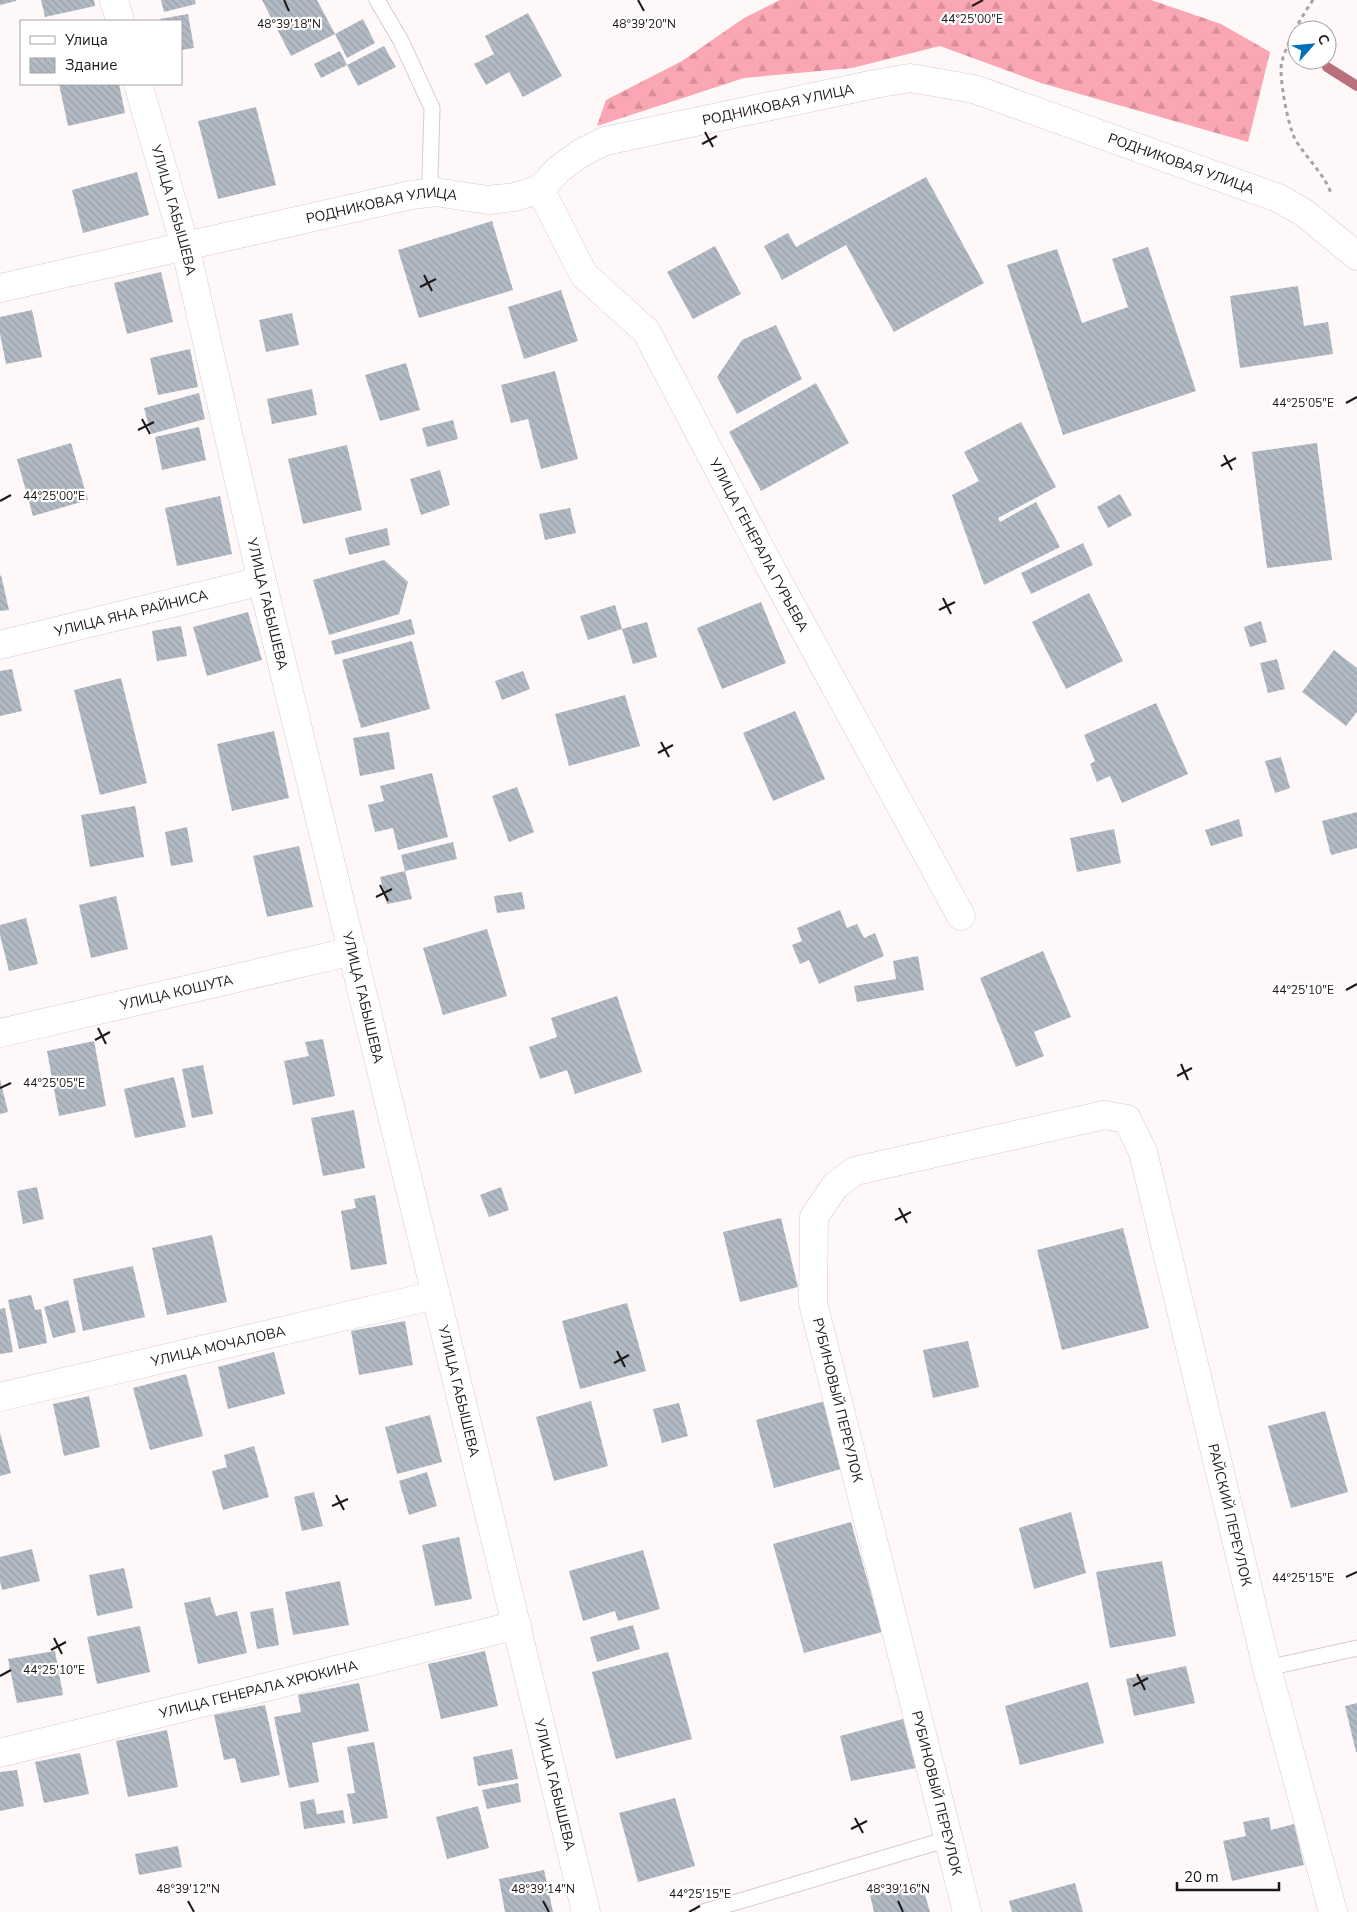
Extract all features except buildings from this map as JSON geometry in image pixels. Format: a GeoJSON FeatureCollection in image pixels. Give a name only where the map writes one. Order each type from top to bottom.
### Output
{"type":"FeatureCollection","features":[{"type":"Feature","properties":{"kind":"street"},"geometry":{"type":"LineString","coordinates":[[114,0],[120,20]]}},
{"type":"Feature","properties":{"kind":"street","name":"РОДНИКОВАЯ УЛИЦА"},"geometry":{"type":"LineString","coordinates":[[0,288],[412,195],[435,192],[488,200],[515,197],[540,189],[558,169],[581,153],[605,141],[910,78],[974,89],[1278,198],[1303,212],[1357,256]]}},
{"type":"Feature","properties":{"kind":"street","name":"УЛИЦА ГАБЫШЕВА"},"geometry":{"type":"LineString","coordinates":[[138,85],[185,246],[262,581],[586,1912]]}},
{"type":"Feature","properties":{"kind":"street","name":"УЛИЦА ГЕНЕРАЛА ГУРЬЕВА"},"geometry":{"type":"LineString","coordinates":[[540,189],[584,275],[646,331],[769,565],[961,916]]}},
{"type":"Feature","properties":{"kind":"street","name":"УЛИЦА ЯНА РАЙНИСА"},"geometry":{"type":"LineString","coordinates":[[0,645],[262,581]]}},
{"type":"Feature","properties":{"kind":"street","name":"УЛИЦА КОШУТА"},"geometry":{"type":"LineString","coordinates":[[0,1033],[353,951]]}},
{"type":"Feature","properties":{"kind":"street","name":"РУБИНОВЫЙ ПЕРЕУЛОК"},"geometry":{"type":"LineString","coordinates":[[967,1912],[813,1303],[814,1217],[835,1186],[855,1171],[1104,1115],[1128,1119]]}},
{"type":"Feature","properties":{"kind":"street","name":"РАЙСКИЙ ПЕРЕУЛОК"},"geometry":{"type":"LineString","coordinates":[[1128,1119],[1143,1152],[1267,1668],[1333,1912]]}},
{"type":"Feature","properties":{"kind":"street","name":"УЛИЦА МОЧАЛОВА"},"geometry":{"type":"LineString","coordinates":[[0,1397],[436,1295]]}},
{"type":"Feature","properties":{"kind":"street","name":"УЛИЦА ГЕНЕРАЛА ХРЮКИНА"},"geometry":{"type":"LineString","coordinates":[[0,1753],[517,1625]]}},
{"type":"Feature","properties":{"kind":"lane"},"geometry":{"type":"LineString","coordinates":[[377,0],[401,41],[432,108],[430,178],[435,192]]}},
{"type":"Feature","properties":{"kind":"lane"},"geometry":{"type":"LineString","coordinates":[[1267,1668],[1357,1648]]}},
{"type":"Feature","properties":{"kind":"lane"},"geometry":{"type":"LineString","coordinates":[[703,1912],[948,1839]]}},
{"type":"Feature","properties":{"kind":"path"},"geometry":{"type":"LineString","coordinates":[[1313,0],[1297,24],[1282,63],[1285,110],[1295,139],[1327,181],[1334,199]]}},
{"type":"Feature","properties":{"kind":"green space"},"geometry":{"type":"Polygon","coordinates":[[[780,0],[1151,0],[1221,24],[1270,52],[1248,142],[1041,83],[940,46],[852,68],[744,78],[597,126],[606,100],[682,61],[744,18],[780,0]]]}},
{"type":"Feature","properties":{"kind":"waterway"},"geometry":{"type":"LineString","coordinates":[[1332,70],[1357,86]]}}]}
